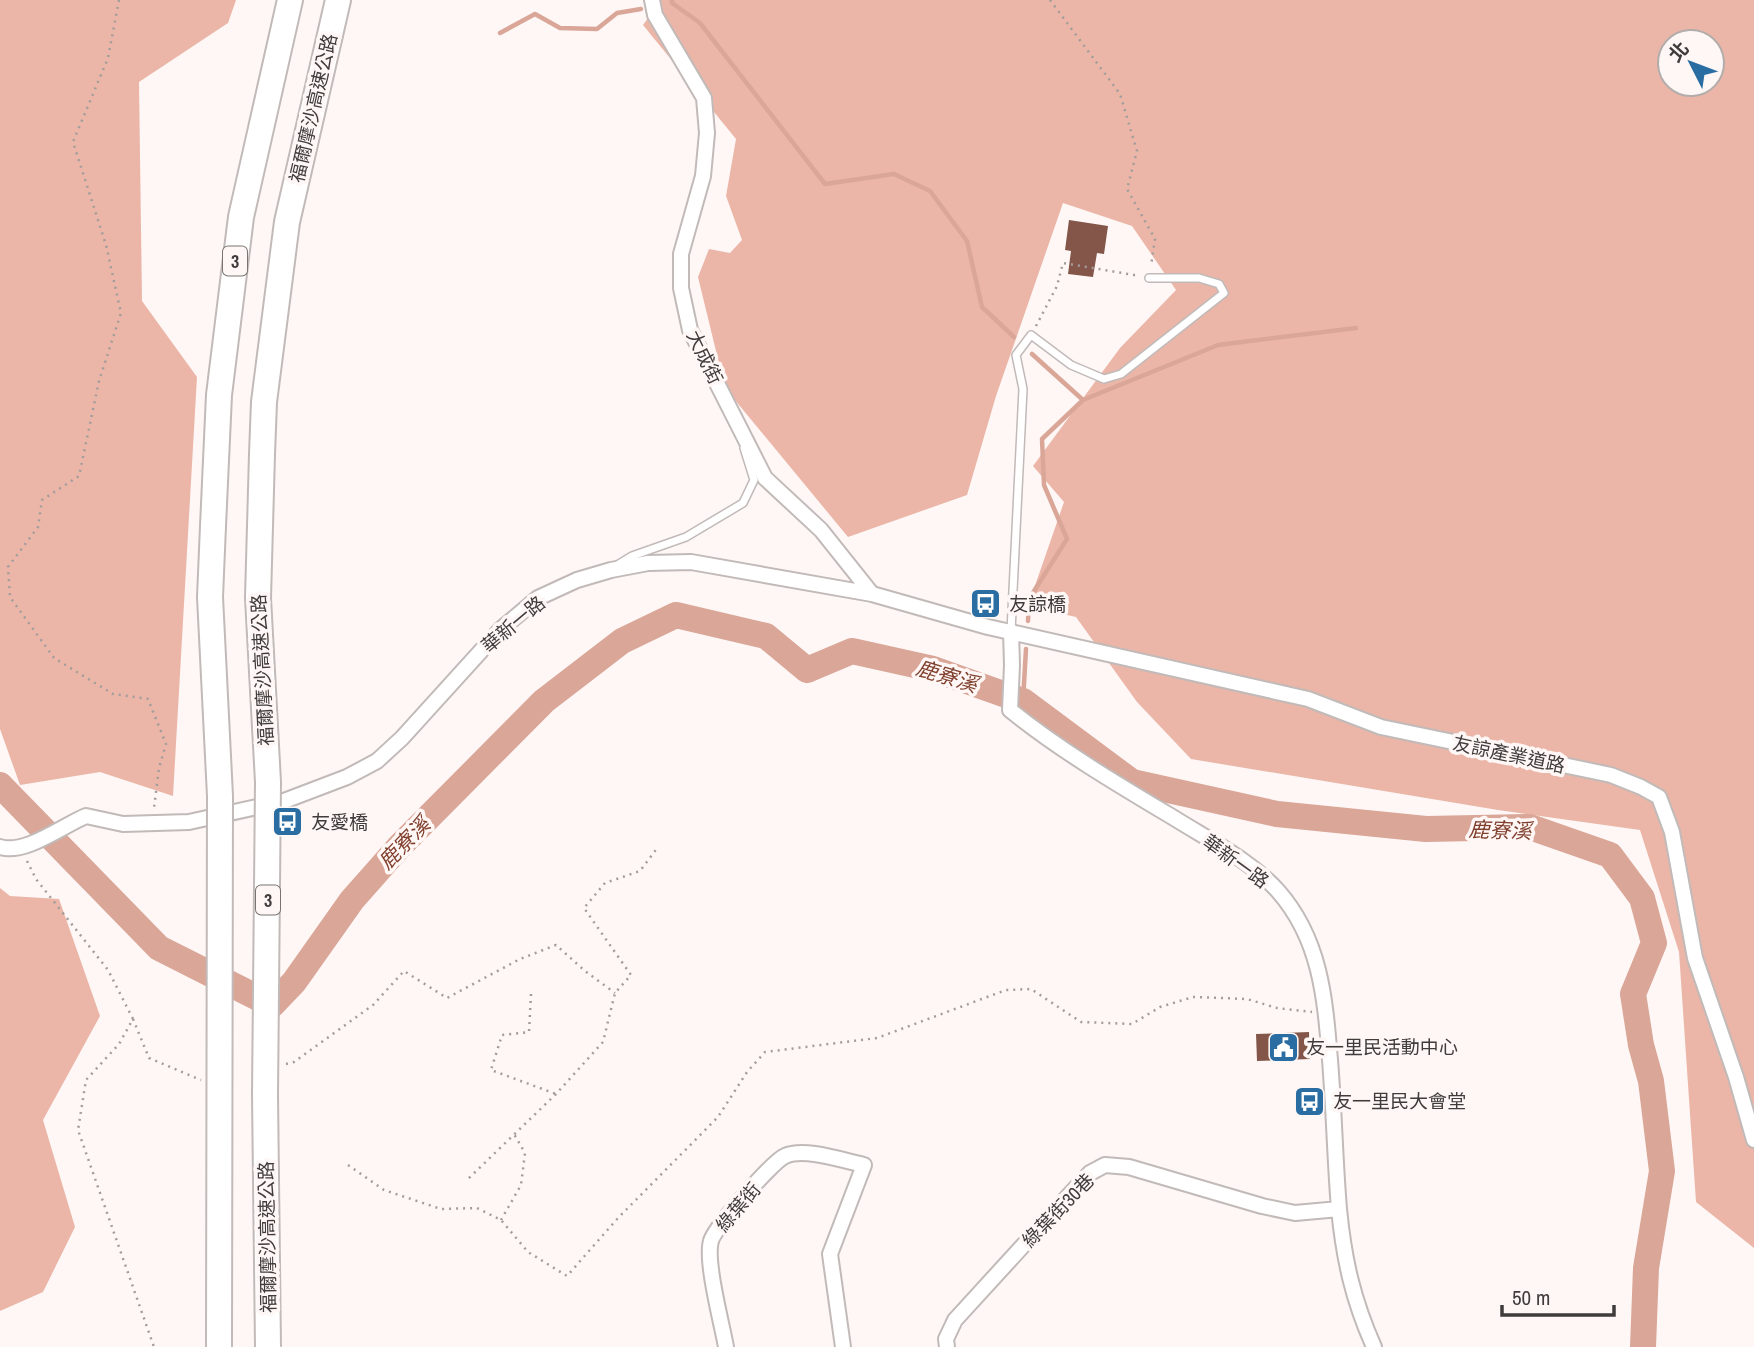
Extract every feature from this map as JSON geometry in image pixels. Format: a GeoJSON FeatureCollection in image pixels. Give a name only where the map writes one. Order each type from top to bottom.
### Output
{"type":"FeatureCollection","features":[{"type":"Feature","properties":{"kind":"highway","name":"3"},"geometry":{"type":"LineString","coordinates":[[219,1347],[220,796],[210,597],[219,395],[241,217],[290,0]]}},
{"type":"Feature","properties":{"kind":"highway","name":"福爾摩沙高速公路"},"geometry":{"type":"LineString","coordinates":[[268,1347],[265,1095],[268,782],[258,598],[264,402],[287,222],[338,0]]}},
{"type":"Feature","properties":{"kind":"street","name":"大成街"},"geometry":{"type":"LineString","coordinates":[[652,0],[655,15],[704,98],[707,133],[703,176],[681,254],[681,288],[690,330],[765,478],[821,530],[872,594]]}},
{"type":"Feature","properties":{"kind":"street","name":"華新一路"},"geometry":{"type":"LineString","coordinates":[[21,849],[86,816],[122,824],[160,825],[189,822],[284,802],[347,776],[377,761],[500,630],[538,598],[577,580],[611,570],[648,564],[691,562],[872,594],[1011,631],[1013,665],[1010,710],[1077,758],[1248,865],[1278,891],[1304,929],[1323,985],[1327,1014],[1339,1209],[1350,1287],[1374,1347]]}},
{"type":"Feature","properties":{"kind":"street","name":"友諒產業道路"},"geometry":{"type":"LineString","coordinates":[[1011,631],[1308,699],[1381,727],[1611,775],[1658,797],[1672,832],[1695,958],[1736,1077],[1754,1140]]}},
{"type":"Feature","properties":{"kind":"street"},"geometry":{"type":"LineString","coordinates":[[0,847],[9,850],[21,849]]}},
{"type":"Feature","properties":{"kind":"street","name":"綠葉街"},"geometry":{"type":"LineString","coordinates":[[726,1347],[710,1241],[724,1218],[784,1156],[804,1153],[864,1165],[830,1254],[843,1347]]}},
{"type":"Feature","properties":{"kind":"street","name":"綠葉街30巷"},"geometry":{"type":"LineString","coordinates":[[947,1347],[946,1339],[955,1320],[1090,1173],[1105,1165],[1129,1167],[1295,1213],[1339,1209]]}},
{"type":"Feature","properties":{"kind":"lane"},"geometry":{"type":"LineString","coordinates":[[1011,631],[1023,389],[1016,355],[1031,335],[1071,365],[1104,379],[1121,374],[1224,293],[1219,284],[1199,278],[1149,278]]}},
{"type":"Feature","properties":{"kind":"lane"},"geometry":{"type":"LineString","coordinates":[[611,570],[632,556],[686,537],[743,503],[754,480],[729,404]]}},
{"type":"Feature","properties":{"kind":"path"},"geometry":{"type":"LineString","coordinates":[[119,0],[108,58],[73,142],[106,245],[121,313],[99,381],[79,476],[42,500],[37,527],[8,567],[10,597],[54,658],[113,694],[148,699],[166,744],[153,806],[160,825]]}},
{"type":"Feature","properties":{"kind":"path"},"geometry":{"type":"LineString","coordinates":[[1031,335],[1057,286],[1063,263],[1149,278],[1155,239],[1127,189],[1137,151],[1120,94],[1050,0]]}},
{"type":"Feature","properties":{"kind":"path"},"geometry":{"type":"LineString","coordinates":[[469,1178],[556,1094],[603,1042],[615,993],[631,975],[584,908],[605,883],[640,871],[658,847]]}},
{"type":"Feature","properties":{"kind":"path"},"geometry":{"type":"LineString","coordinates":[[21,849],[36,879],[108,970],[149,1058],[208,1083]]}},
{"type":"Feature","properties":{"kind":"path"},"geometry":{"type":"LineString","coordinates":[[282,1066],[294,1062],[373,1005],[404,971],[447,998],[520,959],[555,944],[615,993]]}},
{"type":"Feature","properties":{"kind":"path"},"geometry":{"type":"LineString","coordinates":[[348,1165],[383,1190],[441,1209],[477,1208],[501,1220],[528,1252],[567,1276],[618,1218],[718,1117],[747,1072],[765,1052],[877,1038],[1006,990],[1031,989],[1081,1021],[1132,1024],[1160,1007],[1193,998],[1248,999],[1278,1008],[1327,1014]]}},
{"type":"Feature","properties":{"kind":"path"},"geometry":{"type":"LineString","coordinates":[[531,994],[529,1032],[502,1035],[491,1070],[556,1094]]}},
{"type":"Feature","properties":{"kind":"path"},"geometry":{"type":"LineString","coordinates":[[133,1019],[119,1044],[86,1080],[78,1130],[155,1347]]}},
{"type":"Feature","properties":{"kind":"path"},"geometry":{"type":"LineString","coordinates":[[501,1220],[521,1185],[525,1153],[513,1133]]}},
{"type":"Feature","properties":{"kind":"shaded area"},"geometry":{"type":"Polygon","coordinates":[[[0,0],[236,0],[228,23],[139,82],[142,301],[197,377],[173,796],[100,772],[20,785],[0,729],[0,0]]]}},
{"type":"Feature","properties":{"kind":"shaded area"},"geometry":{"type":"Polygon","coordinates":[[[661,0],[1754,0],[1754,1248],[1696,1202],[1679,952],[1640,830],[1498,810],[1191,759],[1137,702],[1076,617],[1028,606],[1064,502],[1033,466],[1120,348],[1176,290],[1132,226],[1063,203],[996,396],[967,495],[848,537],[725,388],[698,277],[709,249],[730,253],[742,240],[726,196],[736,139],[643,25],[661,0]]]}},
{"type":"Feature","properties":{"kind":"shaded area"},"geometry":{"type":"Polygon","coordinates":[[[0,888],[10,896],[59,899],[100,1016],[43,1120],[75,1227],[43,1292],[0,1311],[0,888]]]}},
{"type":"Feature","properties":{"kind":"building"},"geometry":{"type":"Polygon","coordinates":[[[1069,220],[1108,226],[1104,254],[1097,253],[1093,277],[1068,274],[1071,251],[1065,250],[1069,220]]]}},
{"type":"Feature","properties":{"kind":"building","name":"友一里民活動中心"},"geometry":{"type":"Polygon","coordinates":[[[1309,1032],[1310,1059],[1257,1061],[1256,1034],[1309,1032]]]}},
{"type":"Feature","properties":{"kind":"waterway"},"geometry":{"type":"LineString","coordinates":[[672,0],[672,3],[700,23],[825,184],[894,174],[930,191],[967,241],[982,307],[1014,337]]}},
{"type":"Feature","properties":{"kind":"waterway"},"geometry":{"type":"LineString","coordinates":[[500,33],[535,14],[560,28],[597,29],[617,13],[641,9]]}},
{"type":"Feature","properties":{"kind":"waterway"},"geometry":{"type":"LineString","coordinates":[[1083,400],[1218,345],[1356,328]]}},
{"type":"Feature","properties":{"kind":"waterway"},"geometry":{"type":"LineString","coordinates":[[1028,621],[1029,599],[1067,539],[1044,485],[1042,439],[1083,400],[1032,354]]}},
{"type":"Feature","properties":{"kind":"waterway","name":"鹿寮溪"},"geometry":{"type":"LineString","coordinates":[[0,785],[159,948],[272,1005],[294,982],[352,900],[398,848],[544,701],[622,641],[676,615],[766,636],[807,670],[852,651],[933,669],[1023,701],[1132,782],[1277,814],[1426,829],[1530,827],[1610,855],[1642,898],[1654,943],[1633,994],[1641,1045],[1651,1081],[1662,1171],[1646,1268],[1643,1347]]}},
{"type":"Feature","properties":{"kind":"waterway"},"geometry":{"type":"LineString","coordinates":[[1023,701],[1026,649]]}},
{"type":"Feature","properties":{"kind":"place","name":"友諒橋"},"geometry":{"type":"Point","coordinates":[986,604]}},
{"type":"Feature","properties":{"kind":"place","name":"友愛橋"},"geometry":{"type":"Point","coordinates":[288,822]}},
{"type":"Feature","properties":{"kind":"place","name":"友一里民活動中心"},"geometry":{"type":"Point","coordinates":[1283,1047]}},
{"type":"Feature","properties":{"kind":"place","name":"友一里民大會堂"},"geometry":{"type":"Point","coordinates":[1310,1101]}}]}
